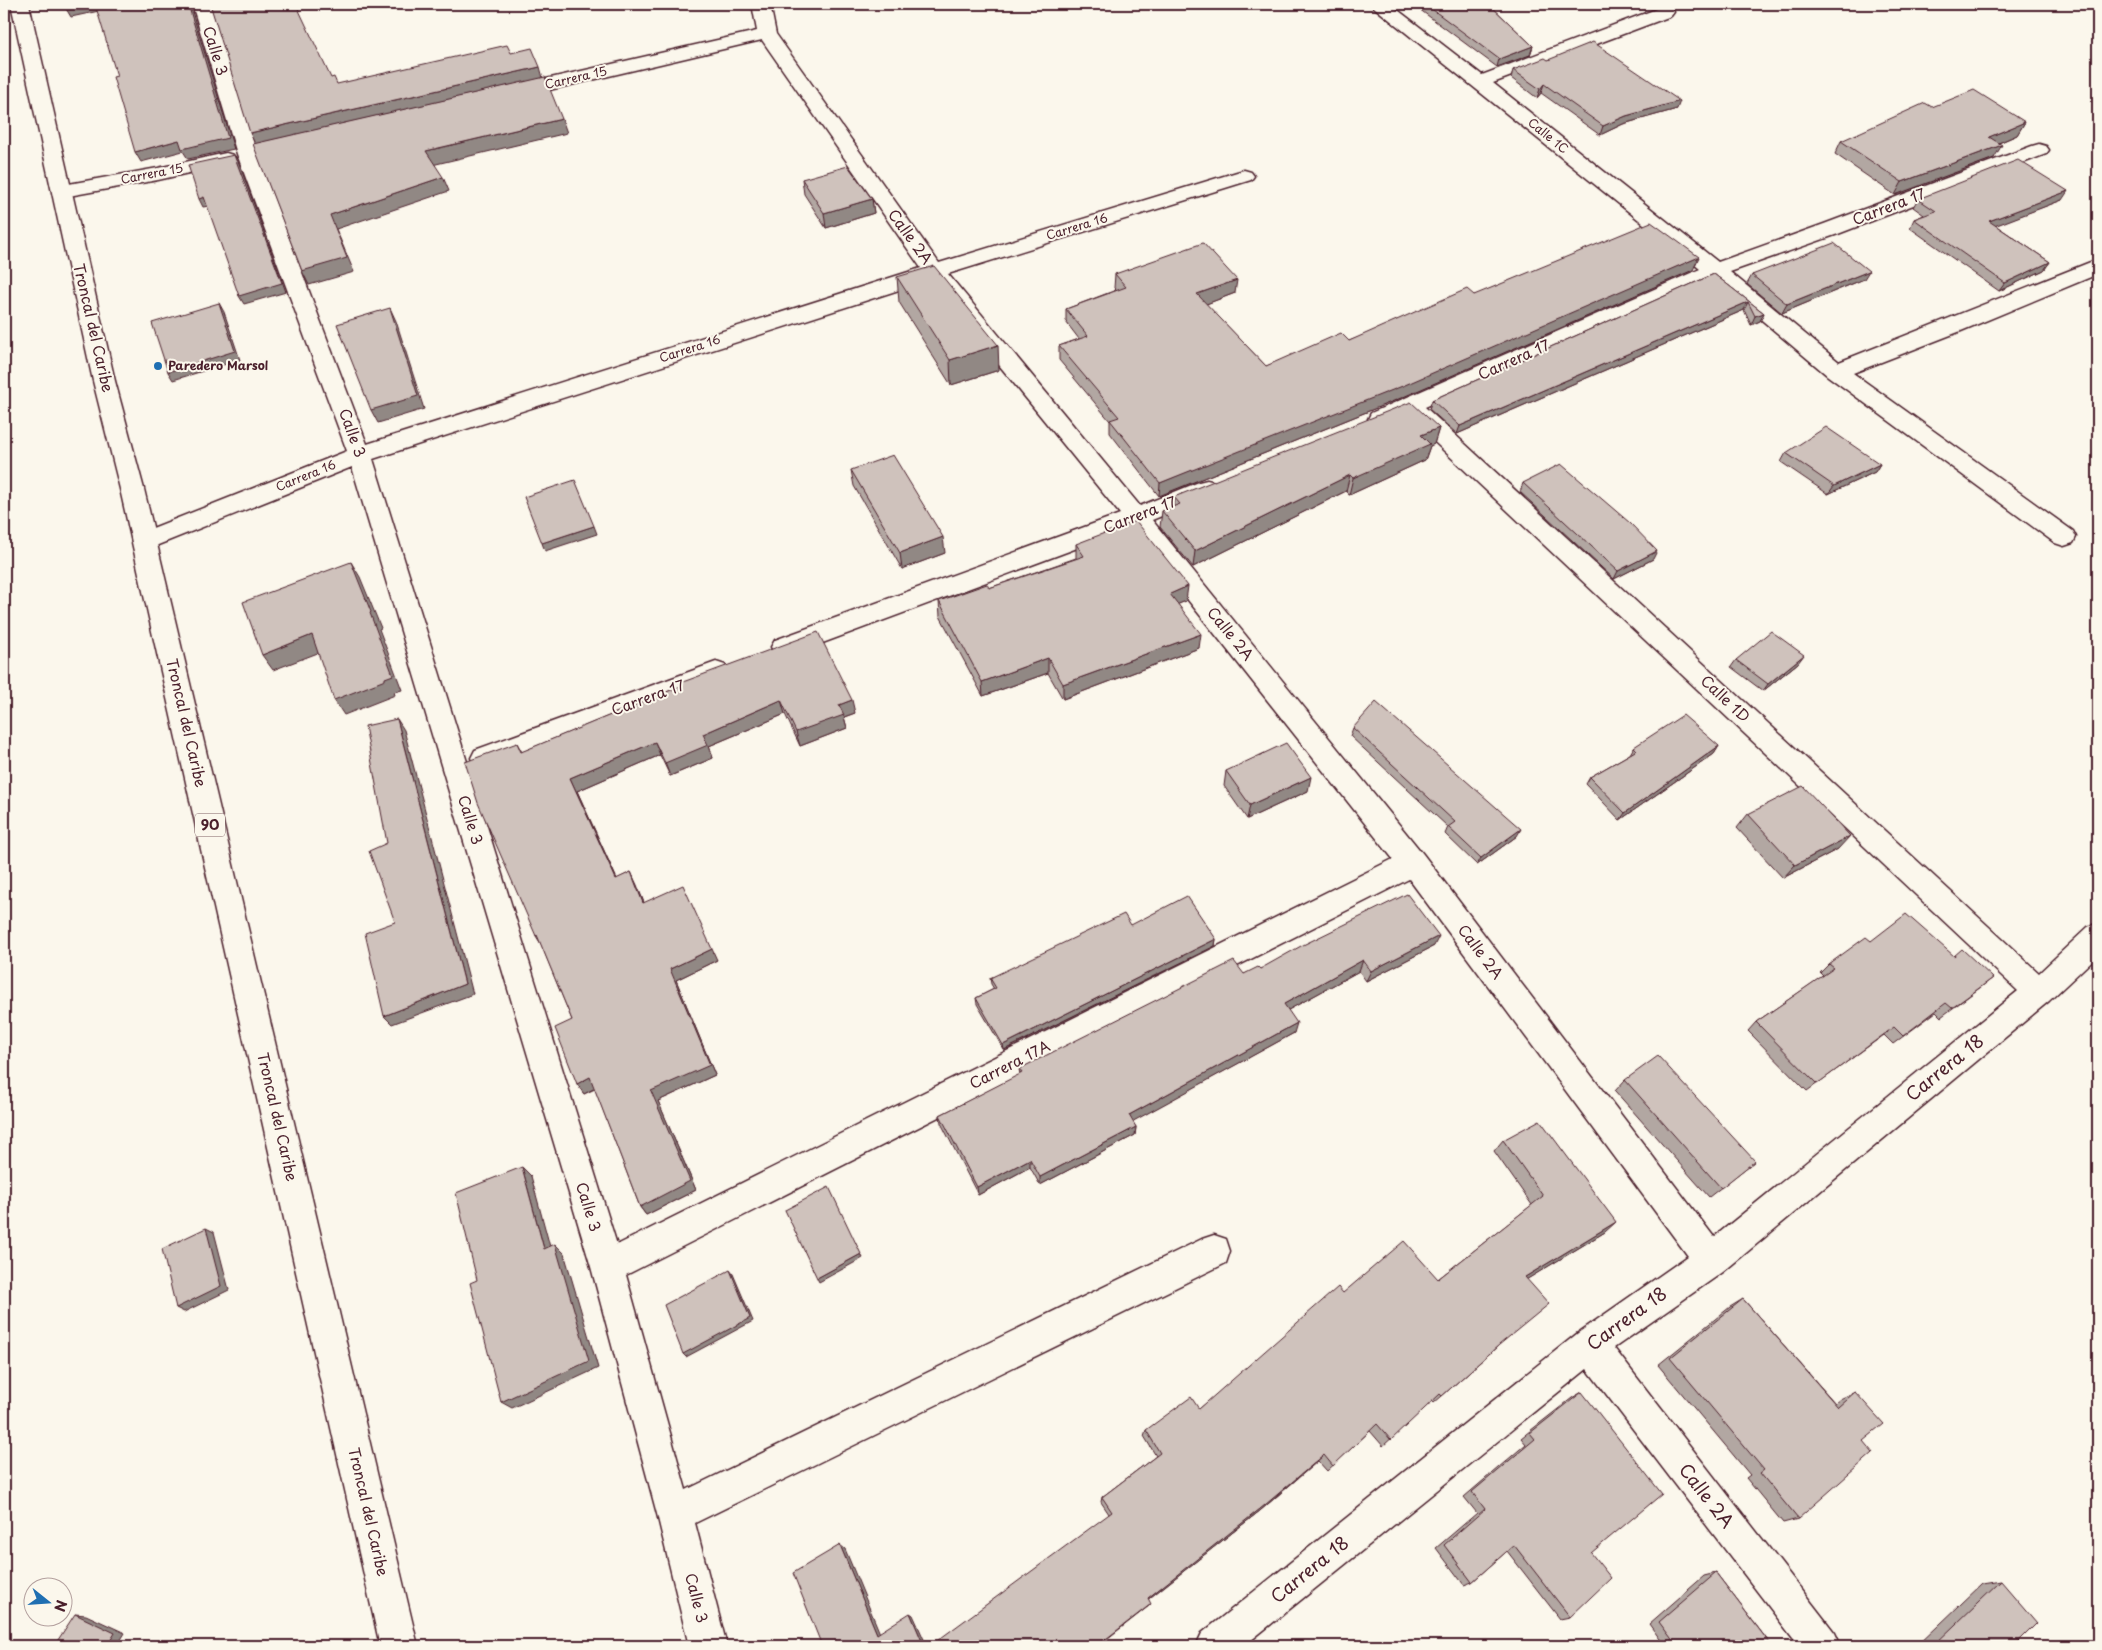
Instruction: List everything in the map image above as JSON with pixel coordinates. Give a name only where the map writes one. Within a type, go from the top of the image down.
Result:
[{"type":"main road","name":"Troncal del Caribe","points":[[20,4],[104,381],[144,541],[399,1646]]},
{"type":"main road","name":"Calle 3","points":[[201,4],[256,152],[360,455],[607,1267],[675,1514],[708,1646]]},
{"type":"main road","name":"Calle 2A","points":[[761,4],[767,34],[934,271],[1136,517],[1413,863],[1711,1260]]},
{"type":"main road","name":"Calle 1C","points":[[1379,4],[1480,82],[1715,270],[1836,371],[2064,536]]},
{"type":"main road","points":[[1480,82],[1665,12]]},
{"type":"main road","name":"Carrera 15","points":[[497,96],[767,34]]},
{"type":"main road","name":"Carrera 17","points":[[1356,428],[1410,406],[1715,270],[1832,229],[2039,150]]},
{"type":"main road","name":"Carrera 15","points":[[63,191],[158,174],[256,152]]},
{"type":"main road","name":"Carrera 16","points":[[144,541],[360,455],[934,271],[1244,176]]},
{"type":"main road","points":[[1836,371],[1953,326],[2098,266]]},
{"type":"main road","name":"Calle 1D","points":[[1410,406],[2040,992]]},
{"type":"main road","name":"Carrera 17","points":[[763,655],[1136,517],[1228,480]]},
{"type":"main road","name":"Carrera 17","points":[[454,769],[735,665]]},
{"type":"main road","name":"Carrera 17A","points":[[607,1267],[1413,863]]},
{"type":"main road","name":"Carrera 18","points":[[1215,1646],[1590,1345],[1711,1260],[2040,992],[2098,936]]},
{"type":"main road","points":[[675,1514],[1214,1251]]},
{"type":"main road","name":"Calle 2A","points":[[1590,1345],[1822,1646]]},
{"type":"building","points":[[65,4],[78,4],[65,7]]},
{"type":"building","points":[[95,4],[188,4],[228,138],[182,149],[179,140],[135,152],[113,77],[117,76]]},
{"type":"building","points":[[210,4],[296,4],[331,78],[334,77],[337,84],[507,45],[511,53],[532,48],[540,67],[250,133]]},
{"type":"building","points":[[1425,4],[1489,4],[1533,46],[1499,59]]},
{"type":"building","points":[[1593,42],[1680,101],[1626,116],[1603,126],[1544,84],[1540,89],[1513,70],[1545,58],[1548,60]]},
{"type":"building","points":[[545,77],[562,119],[426,151],[443,177],[330,215],[347,258],[302,271],[253,144]]},
{"type":"building","points":[[1974,90],[2025,122],[1989,137],[2002,145],[1902,182],[1841,141],[1925,103],[1932,107]]},
{"type":"building","points":[[234,155],[282,283],[239,296],[204,197],[199,199],[188,165]]},
{"type":"building","points":[[2018,160],[2068,191],[1989,221],[2050,262],[2005,283],[1914,219],[1936,211],[1918,199]]},
{"type":"building","points":[[848,166],[872,199],[824,213],[802,179]]},
{"type":"building","points":[[1651,222],[1699,257],[1405,385],[1160,483],[1110,420],[1119,417],[1059,346],[1088,336],[1066,309],[1126,287],[1115,274],[1203,243],[1237,280],[1197,294],[1266,366],[1341,333],[1349,341],[1467,289],[1474,295]]},
{"type":"building","points":[[1834,243],[1869,271],[1787,304],[1752,275]]},
{"type":"building","points":[[934,266],[998,345],[950,360],[897,277]]},
{"type":"building","points":[[1714,274],[1764,313],[1755,316],[1748,302],[1460,426],[1432,400]]},
{"type":"building","points":[[219,303],[235,351],[168,372],[152,323]]},
{"type":"building","points":[[390,308],[418,396],[371,410],[337,324]]},
{"type":"building","points":[[1411,402],[1439,428],[1421,435],[1430,444],[1353,478],[1350,475],[1195,551],[1162,511],[1180,504],[1174,497]]},
{"type":"building","points":[[1826,427],[1880,464],[1834,486],[1786,453]]},
{"type":"building","points":[[893,455],[943,537],[900,553],[851,470]]},
{"type":"building","points":[[1561,464],[1630,523],[1657,551],[1618,571],[1523,483]]},
{"type":"building","points":[[575,480],[594,526],[542,543],[524,497]]},
{"type":"building","points":[[1136,521],[1188,586],[1170,594],[1201,634],[1063,684],[1048,658],[982,682],[939,601],[987,584],[989,588],[1084,556],[1076,544]]},
{"type":"building","points":[[351,562],[393,675],[334,700],[312,635],[262,655],[243,602]]},
{"type":"building","points":[[1771,631],[1804,655],[1768,684],[1736,660]]},
{"type":"building","points":[[818,632],[852,700],[839,705],[844,715],[796,732],[781,700],[703,734],[708,745],[665,763],[655,742],[570,778],[616,879],[631,872],[643,903],[683,885],[712,949],[670,969],[710,1065],[651,1091],[690,1181],[640,1207],[590,1077],[577,1084],[555,1028],[572,1020],[537,935],[478,803],[465,762],[517,743],[521,752],[681,686],[680,683]]},
{"type":"building","points":[[1376,702],[1521,829],[1481,858],[1448,827],[1455,822],[1353,728]]},
{"type":"building","points":[[1683,715],[1719,746],[1625,813],[1590,777],[1637,750],[1634,747]]},
{"type":"building","points":[[397,719],[465,984],[384,1016],[365,933],[395,922],[369,851],[387,843],[365,726]]},
{"type":"building","points":[[1286,743],[1311,777],[1250,805],[1226,771]]},
{"type":"building","points":[[1803,786],[1850,836],[1795,865],[1748,814]]},
{"type":"building","points":[[1407,894],[1439,936],[1371,971],[1363,960],[1284,1004],[1297,1023],[1129,1115],[1136,1127],[1040,1177],[1030,1159],[977,1187],[940,1115],[1022,1073],[1019,1069],[1234,961],[1244,974],[1258,967],[1260,969],[1301,946]]},
{"type":"building","points":[[1187,896],[1216,939],[1003,1045],[976,998],[996,988],[990,978],[1124,914],[1131,925]]},
{"type":"building","points":[[1906,914],[1954,956],[1962,949],[1993,978],[1952,1008],[1946,1003],[1903,1036],[1894,1027],[1817,1084],[1756,1022],[1834,968],[1829,964],[1866,937],[1871,941]]},
{"type":"building","points":[[1658,1056],[1755,1161],[1721,1188],[1625,1080]]},
{"type":"building","points":[[1540,1120],[1616,1222],[1525,1277],[1549,1304],[1499,1345],[1442,1396],[1440,1394],[1391,1440],[1377,1424],[1333,1466],[1324,1455],[1265,1505],[1148,1598],[1151,1604],[1097,1646],[930,1646],[1112,1512],[1102,1497],[1160,1453],[1146,1430],[1191,1397],[1199,1409],[1338,1287],[1343,1293],[1404,1241],[1438,1279],[1543,1196],[1503,1140]]},
{"type":"building","points":[[522,1167],[544,1249],[555,1244],[589,1361],[501,1402],[470,1283],[477,1280],[456,1193]]},
{"type":"building","points":[[829,1187],[861,1254],[817,1278],[785,1210]]},
{"type":"building","points":[[206,1228],[221,1286],[176,1308],[162,1249]]},
{"type":"building","points":[[730,1270],[750,1318],[683,1354],[664,1305]]},
{"type":"building","points":[[1743,1299],[1838,1407],[1855,1392],[1884,1424],[1863,1441],[1873,1453],[1798,1519],[1760,1473],[1764,1470],[1670,1358]]},
{"type":"building","points":[[1582,1392],[1662,1494],[1591,1553],[1611,1578],[1570,1617],[1514,1545],[1472,1582],[1444,1545],[1485,1509],[1472,1492],[1535,1439],[1530,1433]]},
{"type":"building","points":[[840,1545],[877,1634],[910,1613],[924,1646],[822,1646],[793,1573]]},
{"type":"building","points":[[1716,1573],[1772,1646],[1677,1646],[1659,1622]]},
{"type":"building","points":[[2001,1581],[2037,1623],[2014,1646],[1933,1646]]},
{"type":"building","points":[[75,1614],[115,1633],[107,1646],[54,1646],[66,1628],[72,1628],[72,1619]]},
{"type":"place","name":"Paredero Marsol","points":[[158,366]]}]
